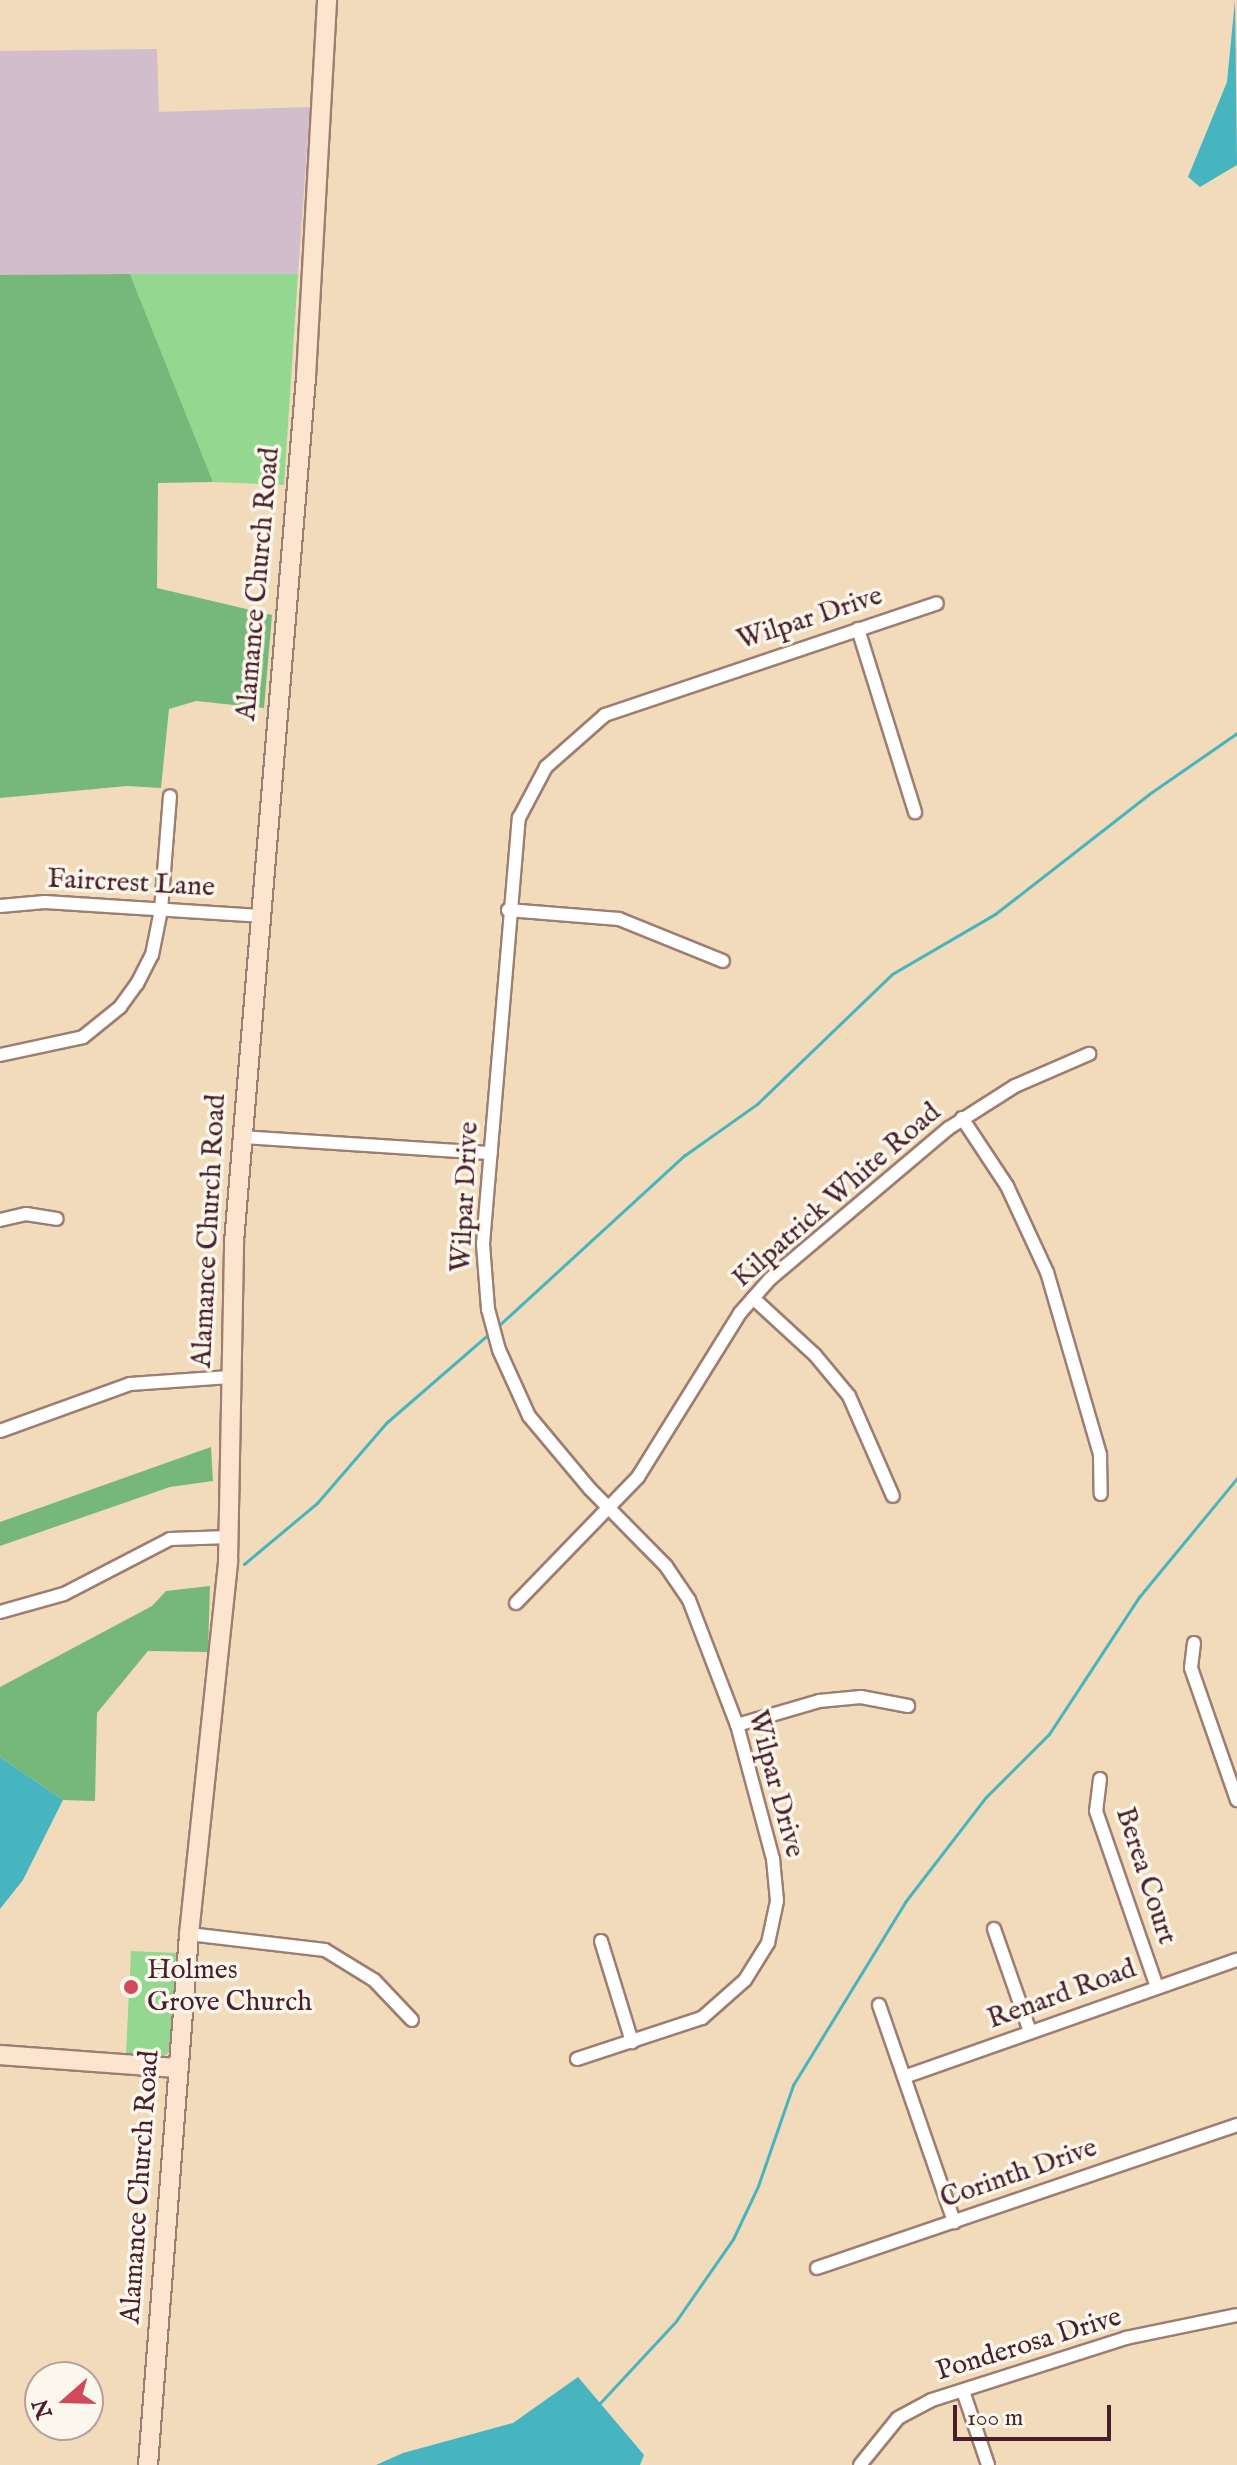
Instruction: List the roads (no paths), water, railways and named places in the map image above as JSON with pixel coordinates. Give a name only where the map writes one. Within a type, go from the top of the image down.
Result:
[{"type":"main road","name":"Alamance Church Road","points":[[148,2465],[189,1934],[229,1537],[230,1377],[242,1137],[306,377],[327,0]]},
{"type":"main road","points":[[0,2055],[178,2068]]},
{"type":"street","name":"Wilpar Drive","points":[[577,2059],[702,2018],[745,1980],[768,1943],[777,1901],[773,1859],[737,1725],[689,1600],[666,1566],[538,1428],[499,1350],[483,1265],[514,839],[524,804],[546,767],[581,731],[638,700],[937,603]]},
{"type":"street","points":[[858,629],[915,812]]},
{"type":"street","points":[[0,1055],[66,1045],[120,1007],[152,955],[161,910],[170,796]]},
{"type":"street","name":"Faircrest Lane","points":[[0,906],[45,902],[260,916]]},
{"type":"street","points":[[508,910],[619,919],[723,961]]},
{"type":"street","name":"Kilpatrick White Road","points":[[516,1603],[610,1506],[660,1448],[753,1298],[962,1118],[1015,1086],[1089,1054]]},
{"type":"street","points":[[962,1118],[1007,1186],[1047,1272],[1100,1455],[1101,1494]]},
{"type":"street","points":[[242,1137],[490,1153]]},
{"type":"street","points":[[0,1220],[26,1214],[57,1219]]},
{"type":"street","points":[[753,1298],[815,1355],[849,1396],[893,1496]]},
{"type":"street","points":[[0,1431],[130,1384],[230,1377]]},
{"type":"street","points":[[0,1612],[64,1594],[170,1539],[229,1537]]},
{"type":"street","points":[[1194,1643],[1191,1668],[1237,1800]]},
{"type":"street","points":[[737,1725],[819,1701],[861,1697],[908,1706]]},
{"type":"street","name":"Berea Court","points":[[1100,1779],[1096,1811],[1157,1987]]},
{"type":"street","points":[[994,1929],[1030,2032]]},
{"type":"street","points":[[189,1934],[325,1950],[374,1980],[412,2020]]},
{"type":"street","points":[[601,1941],[632,2042]]},
{"type":"street","name":"Renard Road","points":[[904,2077],[1237,1960]]},
{"type":"street","points":[[879,2005],[954,2222]]},
{"type":"street","name":"Corinth Drive","points":[[817,2268],[1237,2125]]},
{"type":"street","name":"Ponderosa Drive","points":[[860,2465],[898,2418],[963,2391],[1126,2338],[1237,2315]]},
{"type":"street","points":[[963,2391],[988,2465]]},
{"type":"water","points":[[1235,0],[1237,165],[1200,187],[1188,177],[1227,82]]},
{"type":"water","points":[[0,1757],[63,1800],[23,1880],[0,1909]]},
{"type":"water","points":[[578,2377],[644,2455],[640,2465],[376,2465],[403,2453],[513,2423]]},
{"type":"waterway","points":[[497,1327],[685,1155],[757,1104],[892,974],[995,914],[1149,794],[1237,733]]},
{"type":"waterway","points":[[244,1564],[317,1503],[386,1423],[491,1332]]},
{"type":"waterway","points":[[599,2404],[676,2321],[733,2239],[758,2186],[793,2085],[905,1902],[986,1797],[1049,1734],[1139,1597],[1237,1478]]},
{"type":"place","name":"Holmes Grove Church","points":[[131,1987]]}]
